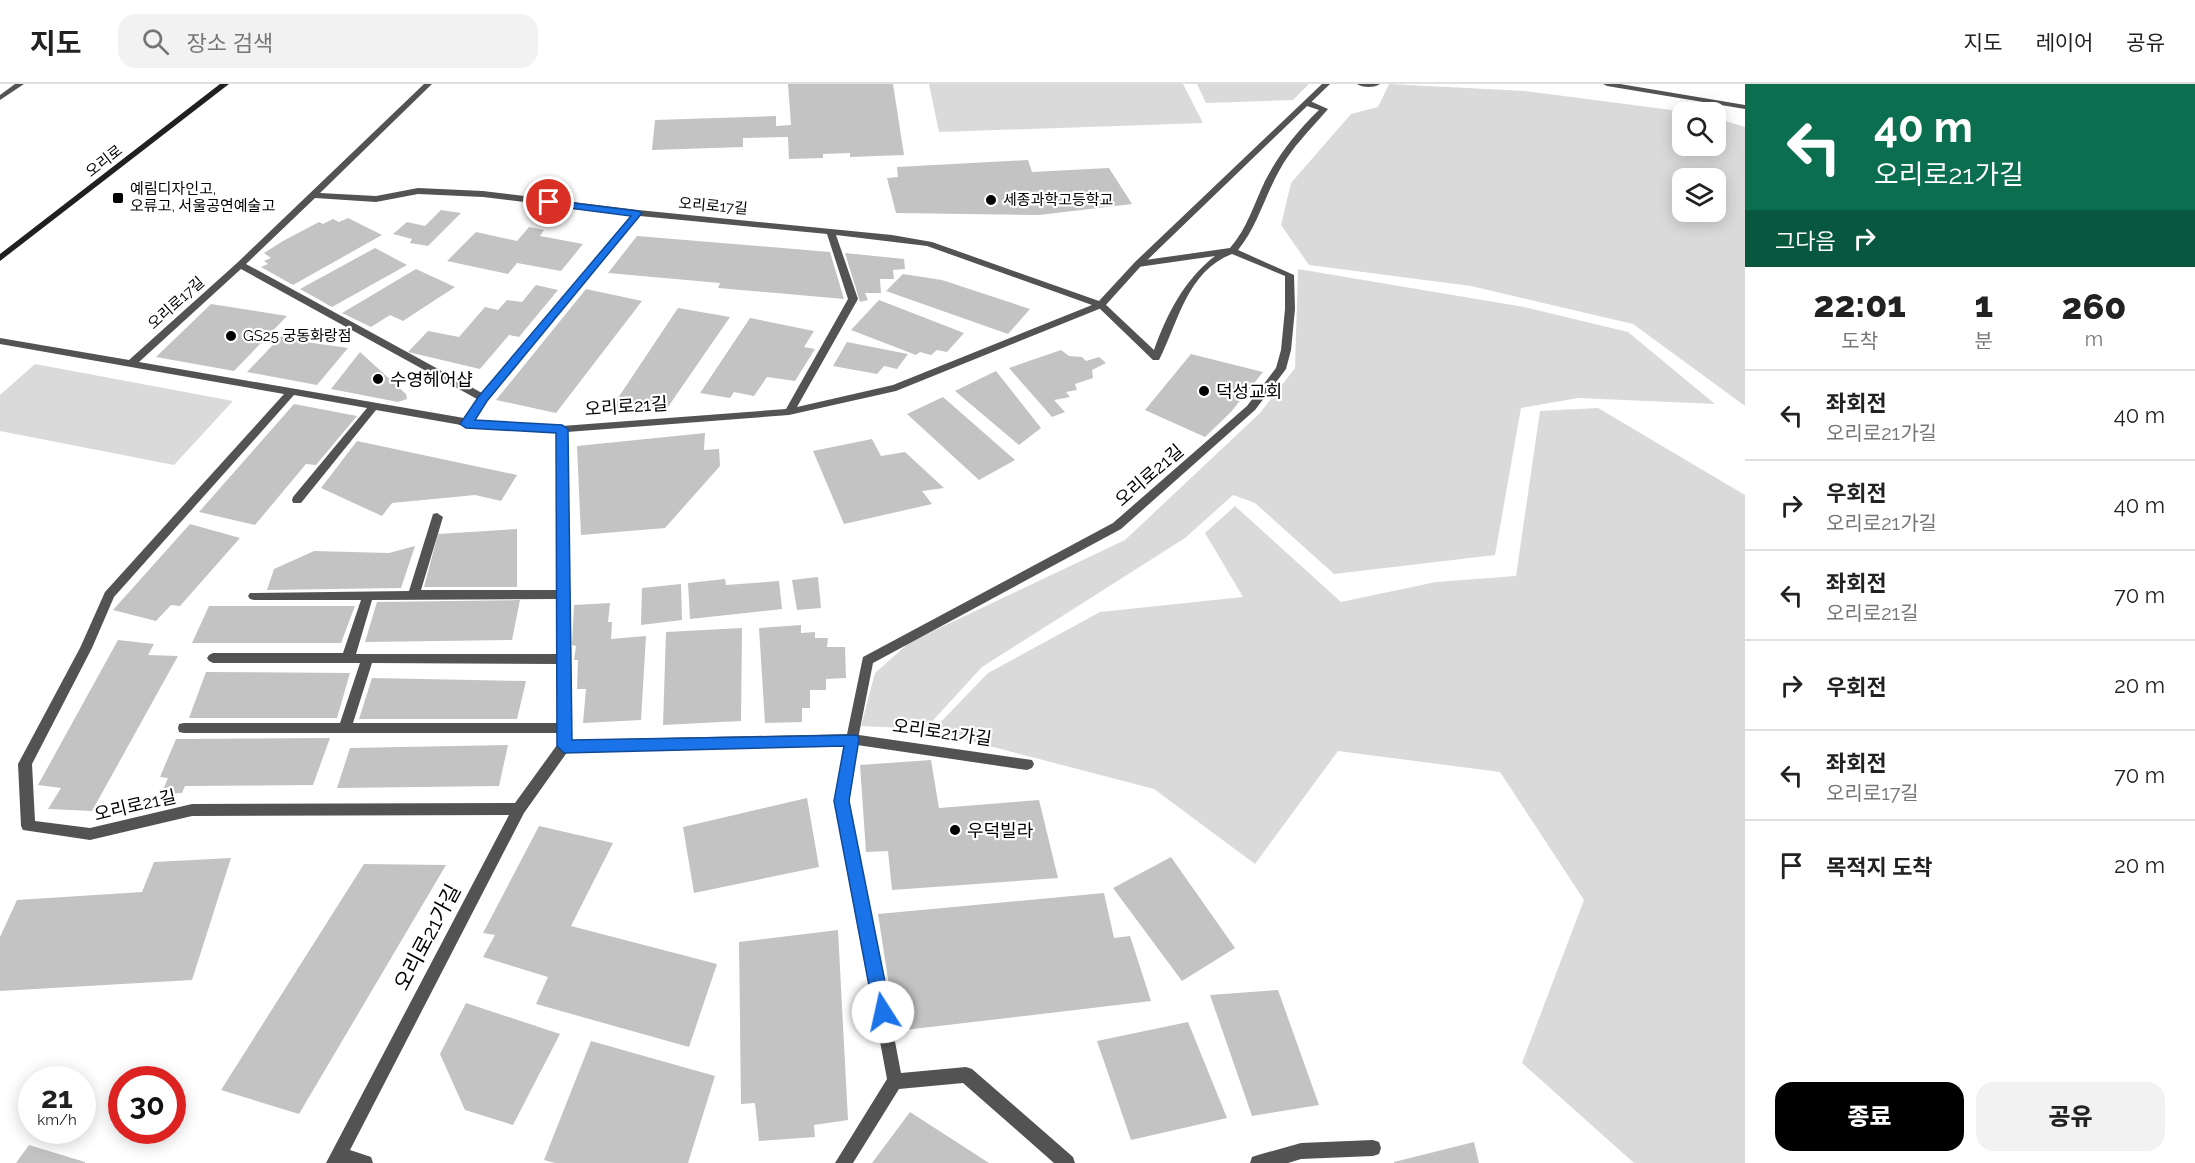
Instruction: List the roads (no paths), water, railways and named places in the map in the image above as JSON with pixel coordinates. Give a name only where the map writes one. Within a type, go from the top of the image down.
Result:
[{"type":"main road","name":"오리로","points":[[0,258],[225,84]]},
{"type":"street","points":[[0,98],[20,84]]},
{"type":"street","name":"오리로17길","points":[[132,363],[240,265],[428,84]]},
{"type":"street","name":"오리로21길","points":[[0,341],[466,424],[562,429],[789,412],[896,388],[1101,305],[1138,264],[1326,84]]},
{"type":"street","points":[[1361,84],[1376,84]]},
{"type":"street","points":[[1607,84],[1745,107]]},
{"type":"street","points":[[1101,305],[1156,358],[1169,321],[1187,289],[1221,255],[1232,251],[1253,220],[1269,183],[1292,140],[1324,109],[1307,103]]},
{"type":"street","name":"오리로17길","points":[[312,195],[376,199],[418,191],[483,194],[929,244],[1101,305]]},
{"type":"street","points":[[466,424],[483,398],[638,213]]},
{"type":"street","points":[[789,412],[853,298],[831,232]]},
{"type":"street","points":[[1138,264],[1232,251]]},
{"type":"street","name":"오리로21길","points":[[852,739],[867,660],[1117,526],[1251,408],[1281,369],[1286,350],[1290,309],[1289,275],[1232,251]]},
{"type":"street","points":[[240,265],[483,398]]},
{"type":"street","name":"오리로21길","points":[[290,393],[110,595],[86,648],[25,764],[28,826],[90,834],[192,810],[519,809]]},
{"type":"street","points":[[297,500],[374,407]]},
{"type":"street","points":[[562,429],[564,746]]},
{"type":"street","points":[[414,595],[436,517]]},
{"type":"street","points":[[254,596],[562,594]]},
{"type":"street","points":[[348,658],[368,595]]},
{"type":"street","points":[[213,658],[565,659]]},
{"type":"street","points":[[345,728],[368,658]]},
{"type":"street","points":[[184,728],[564,728]]},
{"type":"street","points":[[843,1163],[895,1080],[842,801],[852,739]]},
{"type":"street","name":"오리로21가길","points":[[365,1163],[336,1159],[519,809],[564,746],[852,739],[1027,764]]},
{"type":"street","points":[[895,1080],[966,1075],[1067,1163]]},
{"type":"street","points":[[1258,1163],[1301,1151],[1373,1148]]},
{"type":"place","name":"예림디자인고, 오류고, 서울공연예술고","points":[[118,198]]},
{"type":"place","name":"세종과학고등학교","points":[[991,200]]},
{"type":"place","name":"GS25 궁동화랑점","points":[[231,336]]},
{"type":"place","name":"수영헤어샵","points":[[378,379]]},
{"type":"place","name":"덕성교회","points":[[1204,391]]},
{"type":"place","name":"우덕빌라","points":[[955,830]]}]
